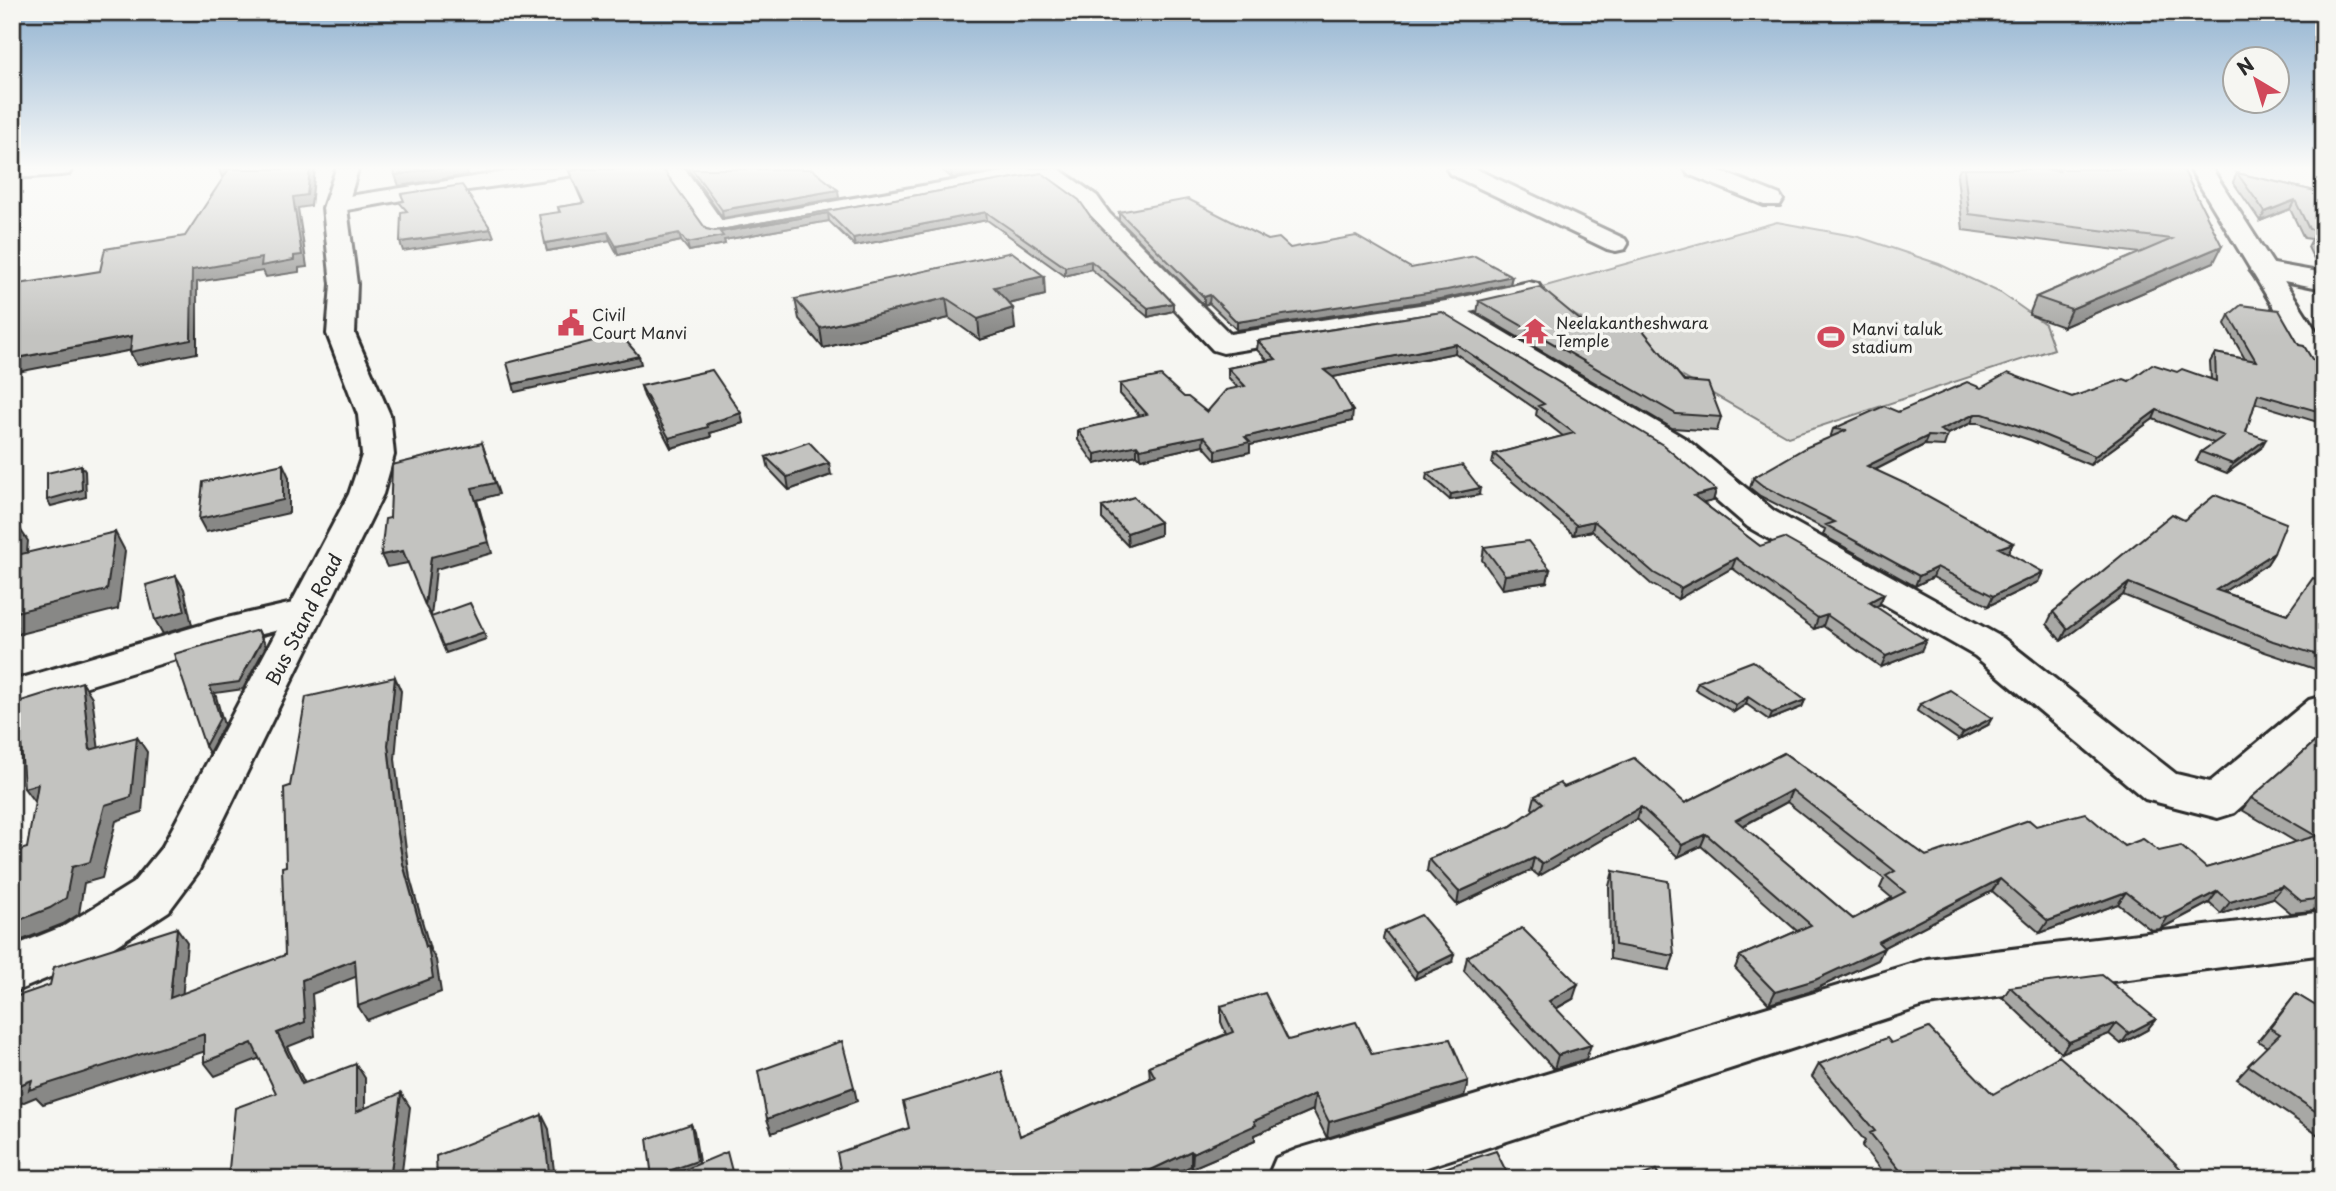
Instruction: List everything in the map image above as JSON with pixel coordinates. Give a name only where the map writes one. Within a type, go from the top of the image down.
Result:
[{"type":"street","name":"Bus Stand Road","points":[[12,971],[82,941],[151,897],[181,859],[366,494],[378,455],[374,415],[341,334],[344,284],[343,225]]},
{"type":"street","points":[[713,225],[716,229],[741,225]]},
{"type":"street","points":[[1107,225],[1223,344],[1446,309],[1531,290]]},
{"type":"street","points":[[1575,225],[1616,244]]},
{"type":"street","points":[[2235,225],[2324,366]]},
{"type":"street","points":[[2263,270],[2324,281]]},
{"type":"street","points":[[1446,309],[1674,446],[1760,519],[1989,647],[2161,787],[2218,801],[2324,710]]},
{"type":"street","points":[[12,695],[232,629],[306,612]]},
{"type":"street","points":[[1298,1179],[1927,982],[2324,933]]},
{"type":"shaded area","name":"Manvi taluk stadium","points":[[1768,225],[1791,225],[1859,237],[1939,264],[2001,293],[2045,324],[2054,349],[1788,437],[1531,290]]},
{"type":"building","points":[[192,225],[297,225],[302,255],[294,256],[294,260],[261,266],[262,258],[192,270],[191,340],[130,352],[132,336],[12,359],[12,285],[100,271],[105,249],[185,236]]},
{"type":"building","points":[[401,225],[488,225],[491,229],[400,242]]},
{"type":"building","points":[[541,225],[703,225],[706,229],[715,231],[762,225],[720,232],[723,236],[687,243],[679,233],[616,246],[608,232],[545,243]]},
{"type":"building","points":[[840,225],[922,225],[853,238]]},
{"type":"building","points":[[1004,225],[1098,225],[1173,303],[1148,308],[1091,261],[1065,267]]},
{"type":"building","points":[[1132,225],[1238,225],[1268,240],[1279,238],[1290,248],[1356,236],[1411,268],[1475,256],[1512,276],[1447,290],[1237,322],[1210,295],[1204,297]]},
{"type":"building","points":[[2055,225],[2211,225],[2222,246],[2071,309],[2036,297],[2172,239]]},
{"type":"building","points":[[2307,225],[2324,225],[2324,258],[2313,237],[2321,230],[2309,229]]},
{"type":"building","points":[[1012,252],[1044,276],[994,287],[1013,308],[978,319],[946,298],[820,328],[795,299]]},
{"type":"building","points":[[1540,287],[1592,330],[1642,329],[1684,381],[1708,383],[1721,417],[1676,414],[1479,301]]},
{"type":"building","points":[[2241,305],[2279,310],[2299,345],[2304,346],[2321,367],[2324,413],[2258,394],[2246,432],[2266,439],[2233,464],[2201,452],[2224,436],[2157,410],[2095,456],[2034,431],[1983,414],[1975,414],[1940,430],[1948,434],[1947,437],[1928,436],[1867,466],[1908,485],[2013,543],[1999,548],[2043,572],[1993,596],[1937,567],[1919,576],[1826,525],[1835,522],[1763,486],[1753,478],[1805,448],[1847,430],[1833,429],[1884,406],[1898,412],[1967,382],[1981,388],[2008,373],[2072,397],[2124,379],[2129,381],[2152,364],[2177,372],[2182,369],[2216,381],[2215,353],[2256,361],[2229,315]]},
{"type":"building","points":[[1442,312],[1663,445],[1716,490],[1694,496],[1760,546],[1784,538],[1884,594],[1869,602],[1926,640],[1886,656],[1827,615],[1818,618],[1736,558],[1681,588],[1654,573],[1594,521],[1576,525],[1494,454],[1574,433],[1538,406],[1544,404],[1456,344],[1324,370],[1334,378],[1353,411],[1245,437],[1250,442],[1216,450],[1204,436],[1140,449],[1137,445],[1095,454],[1078,430],[1147,414],[1120,384],[1161,376],[1184,397],[1188,397],[1207,412],[1226,390],[1245,386],[1228,368],[1276,359],[1258,341]]},
{"type":"building","points":[[620,334],[639,356],[513,384],[507,363]]},
{"type":"building","points":[[712,370],[741,413],[707,424],[708,427],[669,438],[641,386]]},
{"type":"building","points":[[809,442],[829,463],[787,477],[766,457]]},
{"type":"building","points":[[482,443],[495,483],[472,488],[488,542],[431,557],[425,605],[403,551],[381,555],[385,519],[390,518],[392,465]]},
{"type":"building","points":[[283,464],[283,500],[199,519],[203,482]]},
{"type":"building","points":[[81,465],[82,490],[47,500],[47,473]]},
{"type":"building","points":[[1462,465],[1480,488],[1451,494],[1427,473]]},
{"type":"building","points":[[2215,495],[2286,523],[2274,553],[2216,590],[2287,614],[2313,578],[2324,582],[2324,657],[2273,641],[2129,583],[2067,629],[2053,612],[2172,514],[2184,520]]},
{"type":"building","points":[[1134,497],[1160,522],[1127,533],[1102,507]]},
{"type":"building","points":[[16,523],[13,556],[115,532],[107,590],[12,613],[12,524]]},
{"type":"building","points":[[1528,541],[1550,569],[1505,575],[1484,547]]},
{"type":"building","points":[[176,576],[185,611],[155,620],[146,585]]},
{"type":"building","points":[[470,603],[484,632],[443,646],[431,617]]},
{"type":"building","points":[[258,630],[262,640],[239,682],[210,686],[220,718],[205,746],[174,654]]},
{"type":"building","points":[[1753,661],[1805,700],[1772,713],[1748,697],[1736,705],[1698,682]]},
{"type":"building","points":[[395,677],[388,745],[397,828],[403,864],[426,947],[428,946],[433,978],[358,1006],[355,960],[302,980],[305,1022],[277,1033],[302,1084],[356,1064],[356,1112],[401,1093],[390,1179],[228,1179],[235,1108],[276,1093],[252,1043],[204,1062],[204,1034],[29,1090],[32,1080],[12,1088],[12,998],[50,985],[54,967],[177,928],[170,998],[285,955],[282,867],[286,866],[284,788],[290,786],[306,697]]},
{"type":"building","points":[[82,682],[90,750],[137,737],[131,797],[105,805],[90,862],[72,867],[66,898],[50,908],[12,923],[12,873],[20,850],[27,848],[38,784],[24,788],[18,702]]},
{"type":"building","points":[[1950,690],[1992,718],[1963,733],[1920,704]]},
{"type":"building","points":[[2324,734],[2324,898],[2301,901],[2283,886],[2230,902],[2218,891],[2168,917],[2160,918],[2126,892],[2048,921],[2000,879],[1878,942],[1884,948],[1815,980],[1775,992],[1740,956],[1811,925],[1706,834],[1682,845],[1641,807],[1542,864],[1534,858],[1459,892],[1429,859],[1511,826],[1543,803],[1535,796],[1560,783],[1564,787],[1634,758],[1685,803],[1784,753],[1926,856],[2029,820],[2036,826],[2085,813],[2124,846],[2143,839],[2159,851],[2181,846],[2206,868],[2316,836],[2251,798]],"holes":[[[1792,790],[1895,871],[1886,876],[1905,892],[1853,919],[1736,820]]]},
{"type":"building","points":[[1613,871],[1668,881],[1674,956],[1615,945]]},
{"type":"building","points":[[1421,915],[1454,954],[1417,972],[1385,931]]},
{"type":"building","points":[[1522,928],[1578,984],[1549,1001],[1591,1045],[1558,1055],[1467,957]]},
{"type":"building","points":[[2102,975],[2156,1019],[2129,1033],[2117,1023],[2069,1042],[2010,987]]},
{"type":"building","points":[[1265,993],[1288,1040],[1356,1022],[1372,1054],[1450,1039],[1468,1081],[1329,1122],[1315,1094],[1254,1121],[1256,1125],[1193,1153],[1191,1151],[1132,1179],[842,1179],[837,1153],[909,1128],[903,1102],[1002,1072],[1020,1136],[1155,1077],[1149,1066],[1233,1032],[1221,1006]]},
{"type":"building","points":[[2296,994],[2324,1011],[2324,1117],[2248,1065],[2280,1034],[2270,1028]]},
{"type":"building","points":[[1929,1028],[1993,1094],[2059,1056],[2136,1124],[2191,1179],[1907,1179],[1870,1133],[1875,1131],[1819,1064],[1887,1038],[1891,1043]]},
{"type":"building","points":[[842,1041],[854,1087],[767,1119],[758,1071]]},
{"type":"building","points":[[542,1115],[549,1172],[532,1179],[437,1179],[436,1156]]},
{"type":"building","points":[[691,1124],[697,1161],[652,1177],[647,1139]]},
{"type":"building","points":[[1496,1151],[1510,1179],[1440,1179],[1435,1171]]},
{"type":"building","points":[[727,1152],[734,1179],[681,1179],[679,1172]]},
{"type":"building","points":[[1656,1170],[1661,1179],[1633,1179]]},
{"type":"place","name":"Civil Court Manvi","points":[[571,323]]},
{"type":"place","name":"Neelakantheshwara Temple","points":[[1535,331]]},
{"type":"place","name":"Manvi taluk stadium","points":[[1831,337]]}]
